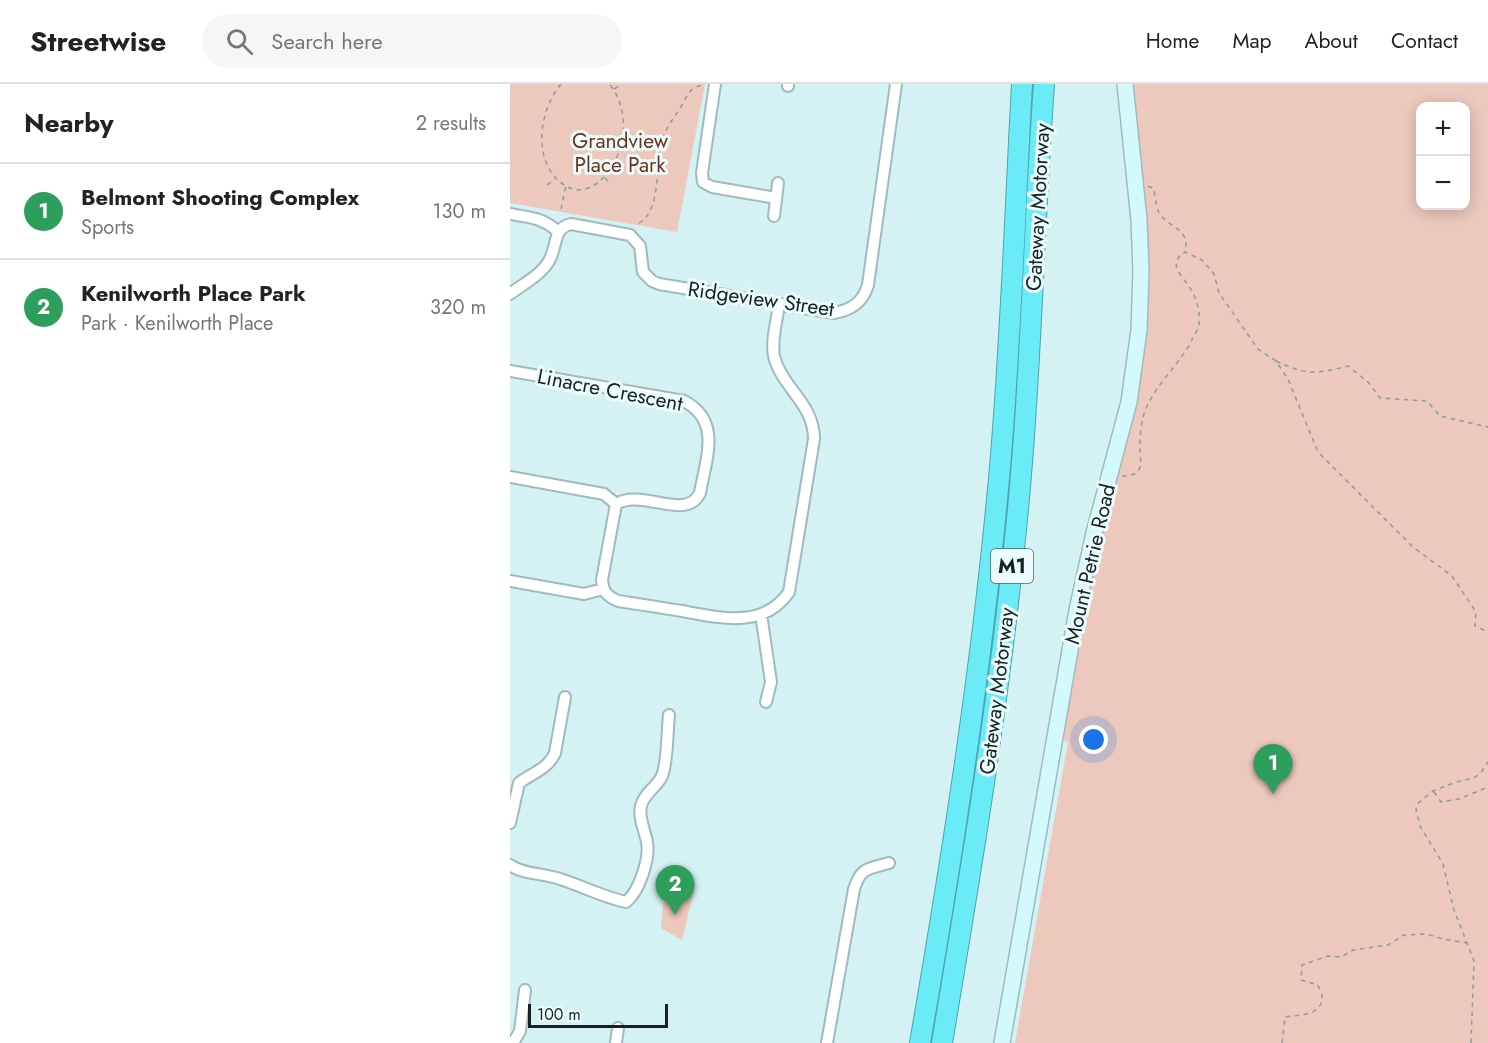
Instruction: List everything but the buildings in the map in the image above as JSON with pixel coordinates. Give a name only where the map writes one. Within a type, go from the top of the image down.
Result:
[{"type":"highway","name":"Gateway Motorway","points":[[920,1043],[954,841],[984,631],[1000,465],[1022,84]]},
{"type":"highway","name":"Gateway Motorway","points":[[942,1043],[985,785],[1016,537],[1029,374],[1044,84]]},
{"type":"street","points":[[714,84],[702,173],[704,182],[712,187],[776,198]]},
{"type":"street","name":"Ridgeview Street","points":[[558,232],[564,225],[571,224],[630,235],[640,246],[643,272],[652,281],[834,313],[846,311],[865,296],[868,285],[896,84]]},
{"type":"street","name":"Mount Petrie Road","points":[[1002,1043],[1077,610],[1094,534],[1129,402],[1139,330],[1141,271],[1125,84]]},
{"type":"street","points":[[774,216],[778,183]]},
{"type":"street","points":[[510,214],[541,219],[558,232],[552,257],[546,267],[510,294]]},
{"type":"street","points":[[510,477],[604,494],[616,504],[602,580],[603,589],[609,597],[618,601],[725,618],[761,615],[781,603],[789,592],[814,439],[812,421],[808,411],[777,364],[774,354],[779,304]]},
{"type":"street","name":"Linacre Crescent","points":[[510,371],[684,401],[700,412],[709,436],[700,493],[696,501],[679,506],[632,498],[616,504]]},
{"type":"street","points":[[510,581],[584,594],[603,589]]},
{"type":"street","points":[[761,615],[771,682],[766,702]]},
{"type":"street","points":[[510,822],[519,783],[544,768],[551,762],[555,753],[565,697]]},
{"type":"street","points":[[510,865],[557,878],[613,899],[626,902],[633,896],[648,853],[640,813],[641,806],[644,798],[663,774],[669,715]]},
{"type":"street","points":[[827,1043],[858,875],[867,869],[889,863]]},
{"type":"street","points":[[513,1043],[520,1031],[525,990]]},
{"type":"street","points":[[616,1043],[618,1028]]},
{"type":"path","points":[[561,84],[546,108],[542,132],[546,159],[556,178],[566,185],[579,189],[588,188],[604,177],[615,163],[619,152],[624,130],[621,105],[614,89],[609,84]]},
{"type":"path","points":[[639,223],[648,217],[651,211],[659,150],[671,118],[681,107],[687,93],[700,86],[714,84]]},
{"type":"path","points":[[614,89],[621,85]]},
{"type":"path","points":[[658,166],[664,172]]},
{"type":"path","points":[[604,177],[611,184]]},
{"type":"path","points":[[547,185],[556,178]]},
{"type":"path","points":[[561,208],[566,185]]},
{"type":"path","points":[[1111,474],[1128,476],[1136,473],[1140,467],[1140,435],[1144,414],[1158,388],[1185,353],[1198,327],[1199,311],[1193,293],[1177,269],[1176,263],[1178,256],[1185,252],[1187,244],[1182,233],[1159,214],[1154,189],[1151,186],[1135,187]]},
{"type":"path","points":[[1185,252],[1202,260],[1214,274],[1218,293],[1258,349],[1276,361],[1302,372],[1317,373],[1348,366],[1369,383],[1380,398],[1427,401],[1440,416],[1488,427]]},
{"type":"path","points":[[1276,361],[1288,379],[1317,452],[1413,547],[1452,576],[1476,612],[1475,626],[1488,632]]},
{"type":"path","points":[[1471,1043],[1474,961],[1454,910],[1443,864],[1420,826],[1416,804],[1433,791],[1474,778],[1488,762]]},
{"type":"path","points":[[1433,791],[1441,802],[1459,799],[1488,787]]},
{"type":"path","points":[[1282,1043],[1285,1017],[1310,1013],[1319,1007],[1323,999],[1318,985],[1301,980],[1302,965],[1328,956],[1341,957],[1353,950],[1388,945],[1404,935],[1426,934],[1468,943]]},
{"type":"green space","name":"Grandview Place Park","points":[[510,84],[705,84],[677,232],[510,203]]},
{"type":"green space","points":[[1134,84],[1488,84],[1488,1043],[1015,1043],[1068,742],[1061,739],[1082,615],[1111,492],[1127,442],[1143,362],[1148,236]]},
{"type":"green space","points":[[694,891],[682,940],[661,928],[663,903],[686,897]]},
{"type":"place","name":"Belmont Shooting Complex","points":[[1273,794]]},
{"type":"place","name":"Kenilworth Place Park","points":[[675,915]]}]
